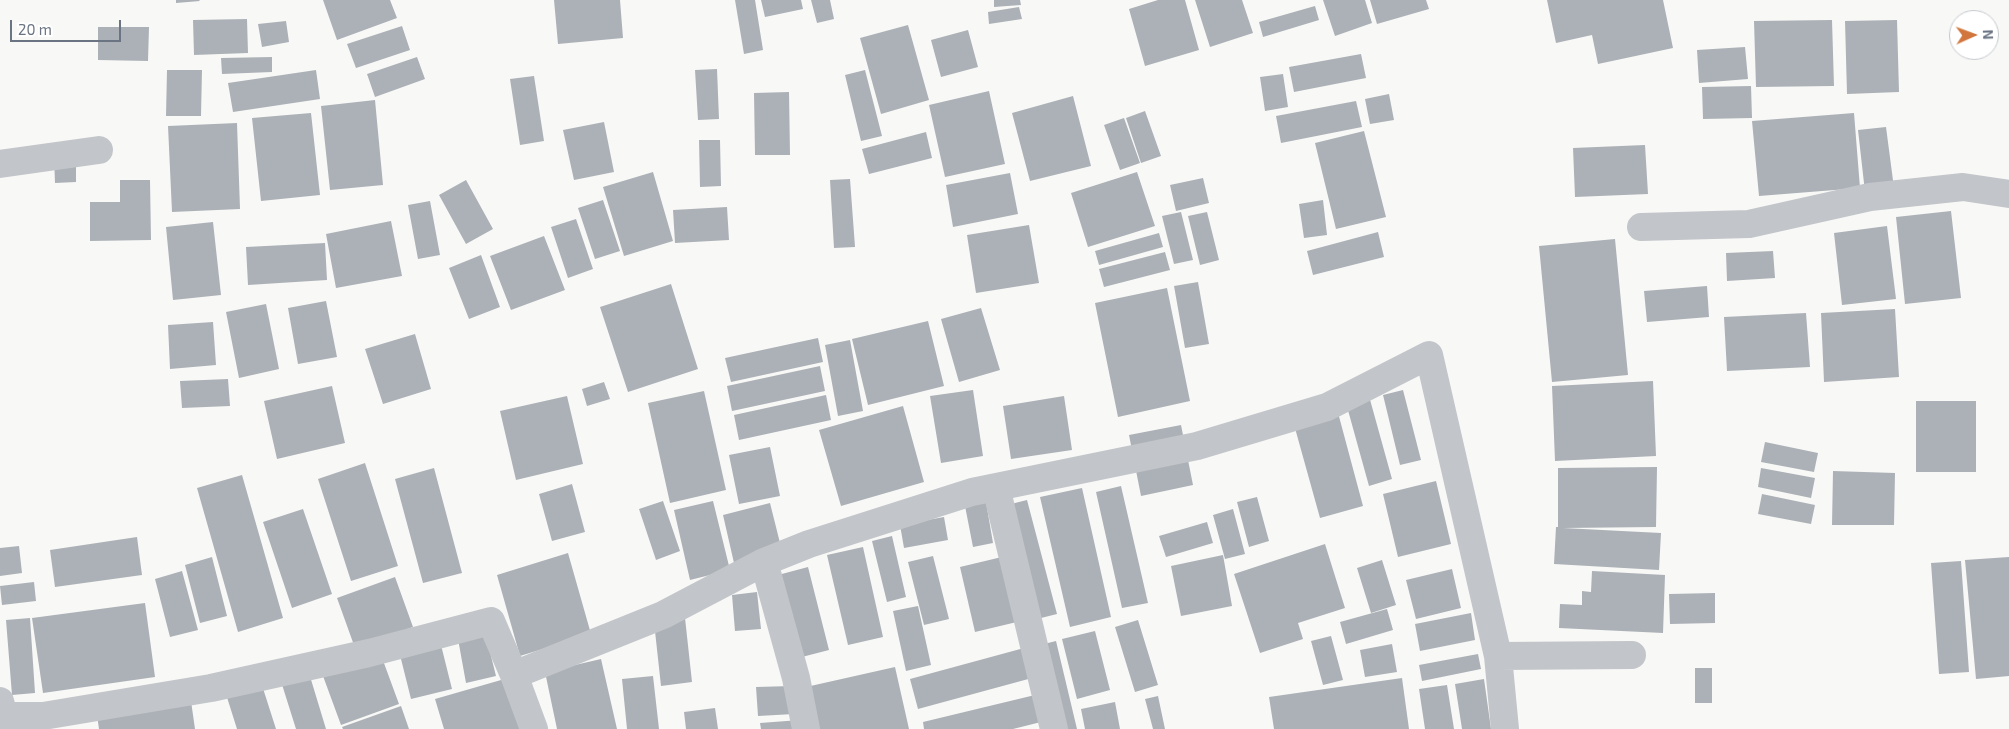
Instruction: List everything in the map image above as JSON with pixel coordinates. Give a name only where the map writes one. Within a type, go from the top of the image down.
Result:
[{"type":"street","points":[[0,164],[100,150]]},
{"type":"street","points":[[1641,226],[1749,224],[1870,196],[1963,187],[2009,194]]},
{"type":"street","points":[[514,676],[663,615],[764,562],[818,542],[972,492],[1197,446],[1327,407],[1429,355],[1498,656],[1505,729]]},
{"type":"street","points":[[996,487],[1054,729]]},
{"type":"street","points":[[764,562],[796,678],[806,729]]},
{"type":"street","points":[[0,701],[4,716],[52,714],[211,688],[369,654],[491,621],[534,729]]},
{"type":"street","points":[[1498,656],[1632,655]]},
{"type":"building","points":[[176,0],[199,0],[200,1],[176,3]]},
{"type":"building","points":[[323,0],[390,0],[397,18],[337,40]]},
{"type":"building","points":[[554,0],[620,0],[623,38],[558,44]]},
{"type":"building","points":[[735,0],[755,0],[763,50],[744,54]]},
{"type":"building","points":[[761,0],[801,0],[803,9],[765,17]]},
{"type":"building","points":[[811,0],[830,0],[834,19],[817,23]]},
{"type":"building","points":[[994,0],[1020,0],[1021,5],[994,7]]},
{"type":"building","points":[[1158,0],[1185,0],[1199,50],[1145,66],[1129,9]]},
{"type":"building","points":[[1195,0],[1242,0],[1253,33],[1210,47]]},
{"type":"building","points":[[1323,0],[1365,0],[1372,23],[1335,36]]},
{"type":"building","points":[[1370,0],[1426,0],[1429,9],[1377,24]]},
{"type":"building","points":[[1547,0],[1663,0],[1673,48],[1598,64],[1592,35],[1556,43]]},
{"type":"building","points":[[1315,6],[1319,20],[1263,37],[1259,22]]},
{"type":"building","points":[[1019,7],[1022,19],[989,24],[988,12]]},
{"type":"building","points":[[247,19],[248,53],[194,55],[193,20]]},
{"type":"building","points":[[1832,20],[1834,86],[1756,87],[1754,21]]},
{"type":"building","points":[[1897,20],[1899,92],[1847,94],[1845,21]]},
{"type":"building","points":[[286,21],[289,42],[262,47],[258,24]]},
{"type":"building","points":[[908,25],[929,100],[881,114],[860,38]]},
{"type":"building","points":[[402,26],[410,50],[356,68],[347,44]]},
{"type":"building","points":[[98,27],[149,27],[148,61],[98,60]]},
{"type":"building","points":[[968,30],[978,67],[941,77],[931,40]]},
{"type":"building","points":[[1745,47],[1748,79],[1699,83],[1697,50]]},
{"type":"building","points":[[1361,54],[1366,78],[1294,92],[1289,67]]},
{"type":"building","points":[[272,57],[272,72],[222,74],[221,58]]},
{"type":"building","points":[[417,57],[425,79],[375,97],[367,74]]},
{"type":"building","points":[[717,69],[719,119],[698,120],[695,70]]},
{"type":"building","points":[[167,70],[202,70],[201,116],[166,116]]},
{"type":"building","points":[[316,70],[320,99],[233,112],[228,83]]},
{"type":"building","points":[[865,70],[882,136],[861,141],[845,75]]},
{"type":"building","points":[[1283,74],[1288,107],[1265,111],[1260,77]]},
{"type":"building","points":[[534,76],[544,141],[520,145],[510,79]]},
{"type":"building","points":[[1751,86],[1752,118],[1703,119],[1702,87]]},
{"type":"building","points":[[989,91],[1005,164],[945,177],[929,105]]},
{"type":"building","points":[[789,92],[790,155],[755,155],[754,93]]},
{"type":"building","points":[[1389,94],[1394,120],[1370,124],[1365,99]]},
{"type":"building","points":[[1073,96],[1091,166],[1030,181],[1012,113]]},
{"type":"building","points":[[375,100],[383,185],[330,190],[321,106]]},
{"type":"building","points":[[1356,101],[1362,127],[1281,143],[1276,116]]},
{"type":"building","points":[[1145,111],[1161,156],[1141,163],[1126,118]]},
{"type":"building","points":[[311,113],[320,195],[261,201],[252,118]]},
{"type":"building","points":[[1854,113],[1860,188],[1759,196],[1752,121]]},
{"type":"building","points":[[1124,118],[1140,163],[1120,170],[1104,125]]},
{"type":"building","points":[[604,122],[614,172],[574,180],[563,130]]},
{"type":"building","points":[[237,123],[240,209],[172,212],[168,126]]},
{"type":"building","points":[[1886,127],[1894,188],[1865,192],[1858,130]]},
{"type":"building","points":[[1364,131],[1386,217],[1336,229],[1315,143]]},
{"type":"building","points":[[926,132],[932,158],[869,174],[862,149]]},
{"type":"building","points":[[699,140],[720,140],[721,186],[700,187]]},
{"type":"building","points":[[1645,145],[1648,194],[1575,197],[1573,148]]},
{"type":"building","points":[[54,157],[76,157],[76,182],[55,183]]},
{"type":"building","points":[[653,172],[673,241],[624,256],[603,187]]},
{"type":"building","points":[[1137,172],[1155,226],[1088,247],[1071,193]]},
{"type":"building","points":[[1010,173],[1018,214],[953,227],[946,185]]},
{"type":"building","points":[[1203,178],[1209,203],[1176,211],[1170,185]]},
{"type":"building","points":[[850,179],[855,247],[834,248],[830,180]]},
{"type":"building","points":[[120,180],[150,180],[151,240],[90,241],[90,202],[120,202]]},
{"type":"building","points":[[466,180],[493,229],[466,244],[439,195]]},
{"type":"building","points":[[603,200],[620,251],[595,259],[578,208]]},
{"type":"building","points":[[1323,200],[1327,235],[1304,238],[1299,204]]},
{"type":"building","points":[[430,201],[440,255],[418,259],[408,205]]},
{"type":"building","points":[[727,207],[729,240],[675,243],[673,210]]},
{"type":"building","points":[[1951,211],[1961,298],[1905,304],[1896,217]]},
{"type":"building","points":[[1181,212],[1193,260],[1174,264],[1162,216]]},
{"type":"building","points":[[1207,212],[1219,260],[1200,265],[1188,216]]},
{"type":"building","points":[[576,219],[593,269],[568,278],[551,227]]},
{"type":"building","points":[[391,221],[402,276],[336,288],[326,234]]},
{"type":"building","points":[[213,222],[221,295],[173,300],[166,227]]},
{"type":"building","points":[[1029,225],[1039,283],[976,293],[967,235]]},
{"type":"building","points":[[1887,226],[1896,299],[1842,305],[1834,233]]},
{"type":"building","points":[[1378,232],[1384,257],[1313,275],[1307,251]]},
{"type":"building","points":[[1159,233],[1163,247],[1099,265],[1095,251]]},
{"type":"building","points":[[544,236],[565,290],[511,310],[490,256]]},
{"type":"building","points":[[1615,239],[1628,375],[1552,382],[1539,246]]},
{"type":"building","points":[[325,243],[327,280],[248,285],[246,247]]},
{"type":"building","points":[[1773,251],[1775,278],[1727,281],[1726,253]]},
{"type":"building","points":[[1165,252],[1170,270],[1104,287],[1099,269]]},
{"type":"building","points":[[481,255],[500,307],[469,319],[449,268]]},
{"type":"building","points":[[1198,282],[1209,344],[1185,348],[1174,286]]},
{"type":"building","points":[[671,284],[698,369],[628,392],[600,307]]},
{"type":"building","points":[[1707,286],[1709,317],[1647,322],[1644,291]]},
{"type":"building","points":[[1167,288],[1190,401],[1118,417],[1095,303]]},
{"type":"building","points":[[326,301],[337,357],[298,364],[288,308]]},
{"type":"building","points":[[266,304],[279,369],[239,378],[226,312]]},
{"type":"building","points":[[981,308],[1000,370],[959,382],[941,319]]},
{"type":"building","points":[[1895,309],[1899,377],[1824,382],[1821,313]]},
{"type":"building","points":[[1806,313],[1810,367],[1727,371],[1724,317]]},
{"type":"building","points":[[928,321],[944,386],[868,405],[852,339]]},
{"type":"building","points":[[213,322],[216,365],[170,369],[168,325]]},
{"type":"building","points":[[415,334],[431,389],[383,404],[365,349]]},
{"type":"building","points":[[818,338],[823,362],[731,382],[725,358]]},
{"type":"building","points":[[850,340],[863,411],[838,416],[825,345]]},
{"type":"building","points":[[820,366],[825,391],[732,411],[727,386]]},
{"type":"building","points":[[228,379],[230,406],[182,408],[180,381]]},
{"type":"building","points":[[1653,381],[1656,456],[1555,461],[1552,386]]},
{"type":"building","points":[[604,382],[610,399],[587,406],[582,389]]},
{"type":"building","points":[[332,386],[345,443],[277,459],[264,401]]},
{"type":"building","points":[[973,390],[983,456],[941,463],[930,396]]},
{"type":"building","points":[[1403,390],[1421,460],[1400,465],[1383,395]]},
{"type":"building","points":[[704,391],[726,490],[670,503],[648,403]]},
{"type":"building","points":[[826,395],[831,420],[739,440],[734,415]]},
{"type":"building","points":[[567,396],[583,464],[516,480],[500,411]]},
{"type":"building","points":[[1064,396],[1072,450],[1011,459],[1003,406]]},
{"type":"building","points":[[1369,396],[1392,479],[1369,486],[1346,403]]},
{"type":"building","points":[[1916,401],[1976,401],[1976,472],[1916,472]]},
{"type":"building","points":[[903,406],[924,482],[841,506],[819,430]]},
{"type":"building","points":[[1337,409],[1363,506],[1320,518],[1293,421]]},
{"type":"building","points":[[1181,425],[1193,485],[1141,496],[1129,435]]},
{"type":"building","points":[[1765,442],[1818,453],[1814,472],[1761,462]]},
{"type":"building","points":[[770,447],[780,496],[739,504],[729,455]]},
{"type":"building","points":[[365,463],[398,566],[351,581],[318,479]]},
{"type":"building","points":[[1657,467],[1656,527],[1563,528],[1661,533],[1659,570],[1554,564],[1556,527],[1558,527],[1558,468]]},
{"type":"building","points":[[434,468],[462,573],[423,583],[395,479]]},
{"type":"building","points":[[1761,468],[1815,478],[1811,498],[1758,487]]},
{"type":"building","points":[[1833,471],[1895,473],[1894,525],[1832,525]]},
{"type":"building","points":[[242,475],[283,618],[238,632],[197,488]]},
{"type":"building","points":[[1436,481],[1451,544],[1398,557],[1383,494]]},
{"type":"building","points":[[572,484],[585,532],[552,541],[539,494]]},
{"type":"building","points":[[1121,486],[1148,603],[1122,608],[1096,492]]},
{"type":"building","points":[[1082,488],[1111,617],[1070,627],[1040,497]]},
{"type":"building","points":[[1762,494],[1815,505],[1811,524],[1758,514]]},
{"type":"building","points":[[1257,497],[1269,541],[1249,547],[1237,502]]},
{"type":"building","points":[[1027,500],[1057,614],[1037,619],[1007,505]]},
{"type":"building","points":[[663,501],[680,551],[656,560],[639,509]]},
{"type":"building","points":[[713,501],[730,570],[690,580],[674,510]]},
{"type":"building","points":[[986,502],[993,543],[973,547],[965,506]]},
{"type":"building","points":[[770,503],[782,551],[734,563],[723,515]]},
{"type":"building","points":[[303,509],[332,594],[292,608],[263,522]]},
{"type":"building","points":[[1233,509],[1245,554],[1225,559],[1213,515]]},
{"type":"building","points":[[944,517],[948,540],[904,548],[900,525]]},
{"type":"building","points":[[1207,522],[1213,543],[1166,557],[1159,536]]},
{"type":"building","points":[[892,536],[906,597],[887,602],[872,541]]},
{"type":"building","points":[[137,537],[142,575],[55,587],[50,550]]},
{"type":"building","points":[[1325,544],[1345,608],[1298,623],[1303,639],[1260,653],[1234,574]]},
{"type":"building","points":[[19,546],[22,573],[0,576],[0,548]]},
{"type":"building","points":[[863,547],[883,637],[848,645],[827,555]]},
{"type":"building","points":[[568,553],[591,634],[520,656],[497,575]]},
{"type":"building","points":[[1223,555],[1232,606],[1181,616],[1171,566]]},
{"type":"building","points":[[933,556],[949,619],[924,625],[908,562]]},
{"type":"building","points":[[1006,556],[1021,621],[975,632],[960,567]]},
{"type":"building","points":[[212,557],[227,616],[200,623],[185,565]]},
{"type":"building","points":[[2009,557],[2009,676],[1976,679],[1965,560]]},
{"type":"building","points":[[1382,560],[1396,605],[1371,613],[1357,568]]},
{"type":"building","points":[[1961,561],[1969,672],[1939,674],[1931,563]]},
{"type":"building","points":[[808,567],[829,650],[798,658],[778,575]]},
{"type":"building","points":[[1452,569],[1461,608],[1416,619],[1406,580]]},
{"type":"building","points":[[182,571],[198,630],[170,637],[155,579]]},
{"type":"building","points":[[1592,571],[1665,575],[1663,633],[1559,628],[1560,604],[1582,605],[1582,591],[1591,592]]},
{"type":"building","points":[[395,577],[413,627],[355,648],[337,598]]},
{"type":"building","points":[[34,582],[36,601],[2,605],[0,586]]},
{"type":"building","points":[[757,592],[761,629],[735,631],[732,595]]},
{"type":"building","points":[[1715,593],[1715,623],[1670,624],[1669,594]]},
{"type":"building","points":[[145,603],[155,677],[43,693],[32,618]]},
{"type":"building","points":[[918,606],[931,665],[906,671],[893,611]]},
{"type":"building","points":[[1387,609],[1393,630],[1346,644],[1340,622]]},
{"type":"building","points":[[1471,613],[1475,640],[1420,651],[1415,624]]},
{"type":"building","points":[[30,618],[35,693],[12,695],[6,620]]},
{"type":"building","points":[[685,618],[692,682],[661,686],[654,622]]},
{"type":"building","points":[[1138,620],[1158,685],[1135,692],[1115,627]]},
{"type":"building","points":[[1095,631],[1110,690],[1077,699],[1062,639]]},
{"type":"building","points":[[485,632],[496,676],[466,683],[458,639]]},
{"type":"building","points":[[1331,636],[1343,680],[1323,685],[1311,641]]},
{"type":"building","points":[[439,637],[452,689],[411,699],[398,647]]},
{"type":"building","points":[[1056,641],[1077,729],[1055,729],[1036,646]]},
{"type":"building","points":[[1392,644],[1397,672],[1365,677],[1360,650]]},
{"type":"building","points":[[1024,648],[1032,678],[918,709],[910,679]]},
{"type":"building","points":[[1478,654],[1481,669],[1422,681],[1419,665]]},
{"type":"building","points":[[381,655],[399,704],[341,725],[323,676]]},
{"type":"building","points":[[601,659],[617,729],[557,729],[545,672]]},
{"type":"building","points":[[895,667],[909,729],[816,729],[806,687]]},
{"type":"building","points":[[1695,668],[1712,668],[1712,703],[1695,703]]},
{"type":"building","points":[[309,673],[326,729],[296,729],[279,675]]},
{"type":"building","points":[[653,676],[659,729],[627,729],[622,679]]},
{"type":"building","points":[[508,678],[522,729],[444,729],[435,699]]},
{"type":"building","points":[[1402,678],[1409,729],[1274,729],[1269,697]]},
{"type":"building","points":[[260,679],[276,729],[237,729],[225,691]]},
{"type":"building","points":[[1484,679],[1491,729],[1462,729],[1455,684]]},
{"type":"building","points":[[1447,685],[1454,729],[1425,729],[1419,689]]},
{"type":"building","points":[[792,686],[794,714],[758,716],[756,687]]},
{"type":"building","points":[[1035,695],[1041,722],[1013,729],[924,729],[923,722]]},
{"type":"building","points":[[1158,696],[1165,729],[1153,729],[1145,699]]},
{"type":"building","points":[[191,701],[195,729],[99,729],[97,715]]},
{"type":"building","points":[[1115,702],[1120,729],[1085,729],[1081,709]]},
{"type":"building","points":[[401,706],[409,729],[343,729],[342,727]]},
{"type":"building","points":[[715,708],[718,729],[686,729],[684,712]]},
{"type":"building","points":[[800,720],[801,729],[761,729],[760,723]]}]
